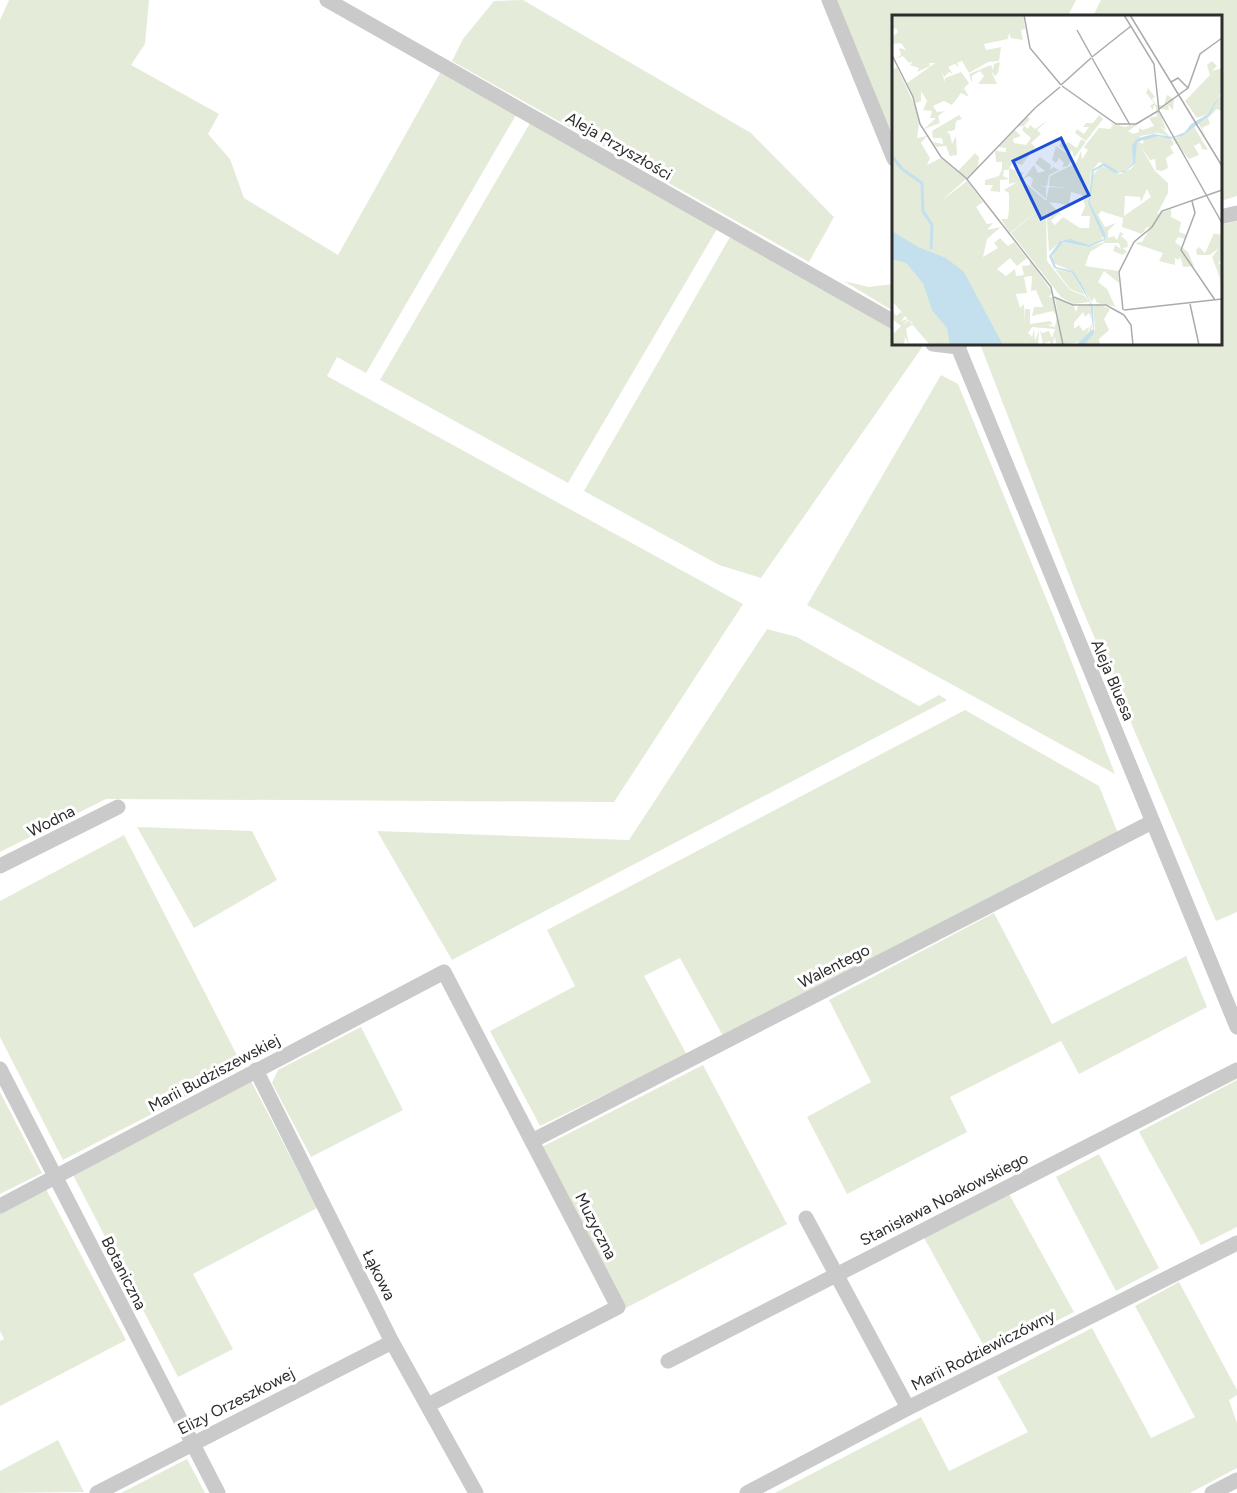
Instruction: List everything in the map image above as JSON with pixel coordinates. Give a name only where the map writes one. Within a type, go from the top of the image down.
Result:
[{"type":"street","name":"Aleja Przyszłości","points":[[327,0],[892,321]]},
{"type":"street","points":[[829,0],[892,154]]},
{"type":"street","points":[[1222,217],[1237,213]]},
{"type":"street","name":"Aleja Bluesa","points":[[959,345],[1237,1026]]},
{"type":"street","name":"Wodna","points":[[0,866],[118,807]]},
{"type":"street","name":"Walentego","points":[[532,1142],[1152,822]]},
{"type":"street","name":"Muzyczna","points":[[428,1405],[618,1307],[444,972]]},
{"type":"street","name":"Marii Budziszewskiej","points":[[0,1206],[444,972]]},
{"type":"street","name":"Botaniczna","points":[[0,1069],[218,1493]]},
{"type":"street","name":"Łąkowa","points":[[256,1070],[392,1342],[476,1493]]},
{"type":"street","name":"Stanisława Noakowskiego","points":[[668,1361],[1237,1070]]},
{"type":"street","points":[[806,1218],[835,1276],[908,1408]]},
{"type":"street","name":"Marii Rodziewiczówny","points":[[747,1493],[908,1408],[1237,1243]]},
{"type":"street","name":"Elizy Orzeszkowej","points":[[97,1493],[392,1342]]},
{"type":"street","points":[[1212,1493],[1237,1480]]},
{"type":"green space","points":[[9,0],[149,0],[145,44],[131,65],[219,114],[208,134],[230,159],[244,198],[338,255],[440,73],[516,115],[366,373],[337,357],[327,376],[743,604],[614,802],[106,799],[0,852],[0,20]]},
{"type":"green space","points":[[523,0],[751,133],[834,217],[809,262],[452,61],[463,39],[494,1]]},
{"type":"green space","points":[[836,0],[1076,0],[1068,15],[892,15],[892,143]]},
{"type":"green space","points":[[1101,0],[1237,0],[1237,196],[1222,201],[1222,15],[1094,15]]},
{"type":"green space","points":[[530,123],[717,229],[568,483],[380,380]]},
{"type":"green space","points":[[1237,221],[1237,912],[1216,921],[1081,606],[980,345],[1222,345],[1222,225]]},
{"type":"green space","points":[[730,237],[892,329],[892,345],[923,346],[761,578],[719,565],[584,491]]},
{"type":"green space","points":[[844,281],[869,287],[892,284],[892,310]]},
{"type":"green space","points":[[941,375],[958,384],[1062,637],[1115,774],[807,605]]},
{"type":"green space","points":[[767,629],[797,637],[919,706],[939,695],[947,700],[452,960],[377,831],[629,840]]},
{"type":"green space","points":[[965,710],[1099,786],[1118,833],[723,1036],[680,958],[644,976],[687,1055],[540,1126],[490,1031],[575,986],[547,930]]},
{"type":"green space","points":[[137,827],[252,831],[277,880],[194,928]]},
{"type":"green space","points":[[124,835],[243,1067],[63,1160],[0,1037],[0,901]]},
{"type":"green space","points":[[994,913],[1052,1024],[1186,956],[1207,1007],[1079,1074],[1061,1041],[950,1097],[967,1132],[847,1194],[807,1117],[871,1082],[829,1000]]},
{"type":"green space","points":[[361,1027],[403,1110],[311,1157],[272,1083],[278,1070]]},
{"type":"green space","points":[[703,1065],[787,1224],[624,1309],[540,1148]]},
{"type":"green space","points":[[1237,1080],[1237,1227],[1201,1245],[1139,1132]]},
{"type":"green space","points":[[251,1081],[317,1208],[193,1274],[233,1349],[178,1377],[73,1175]]},
{"type":"green space","points":[[0,1092],[42,1173],[0,1194]]},
{"type":"green space","points":[[1099,1154],[1159,1268],[1116,1291],[1056,1177]]},
{"type":"green space","points":[[46,1189],[126,1340],[0,1406],[0,1341],[4,1339],[0,1331],[0,1213]]},
{"type":"green space","points":[[1008,1192],[1074,1312],[989,1355],[923,1236]]},
{"type":"green space","points":[[1179,1282],[1237,1390],[1237,1395],[1229,1400],[1237,1423],[1237,1468],[1190,1493],[775,1493],[921,1417],[949,1471],[1028,1432],[997,1377],[1092,1328],[1151,1438],[1195,1417],[1135,1306]]},
{"type":"green space","points":[[58,1440],[84,1492],[0,1493],[0,1471]]},
{"type":"green space","points":[[187,1459],[205,1493],[121,1493]]}]
